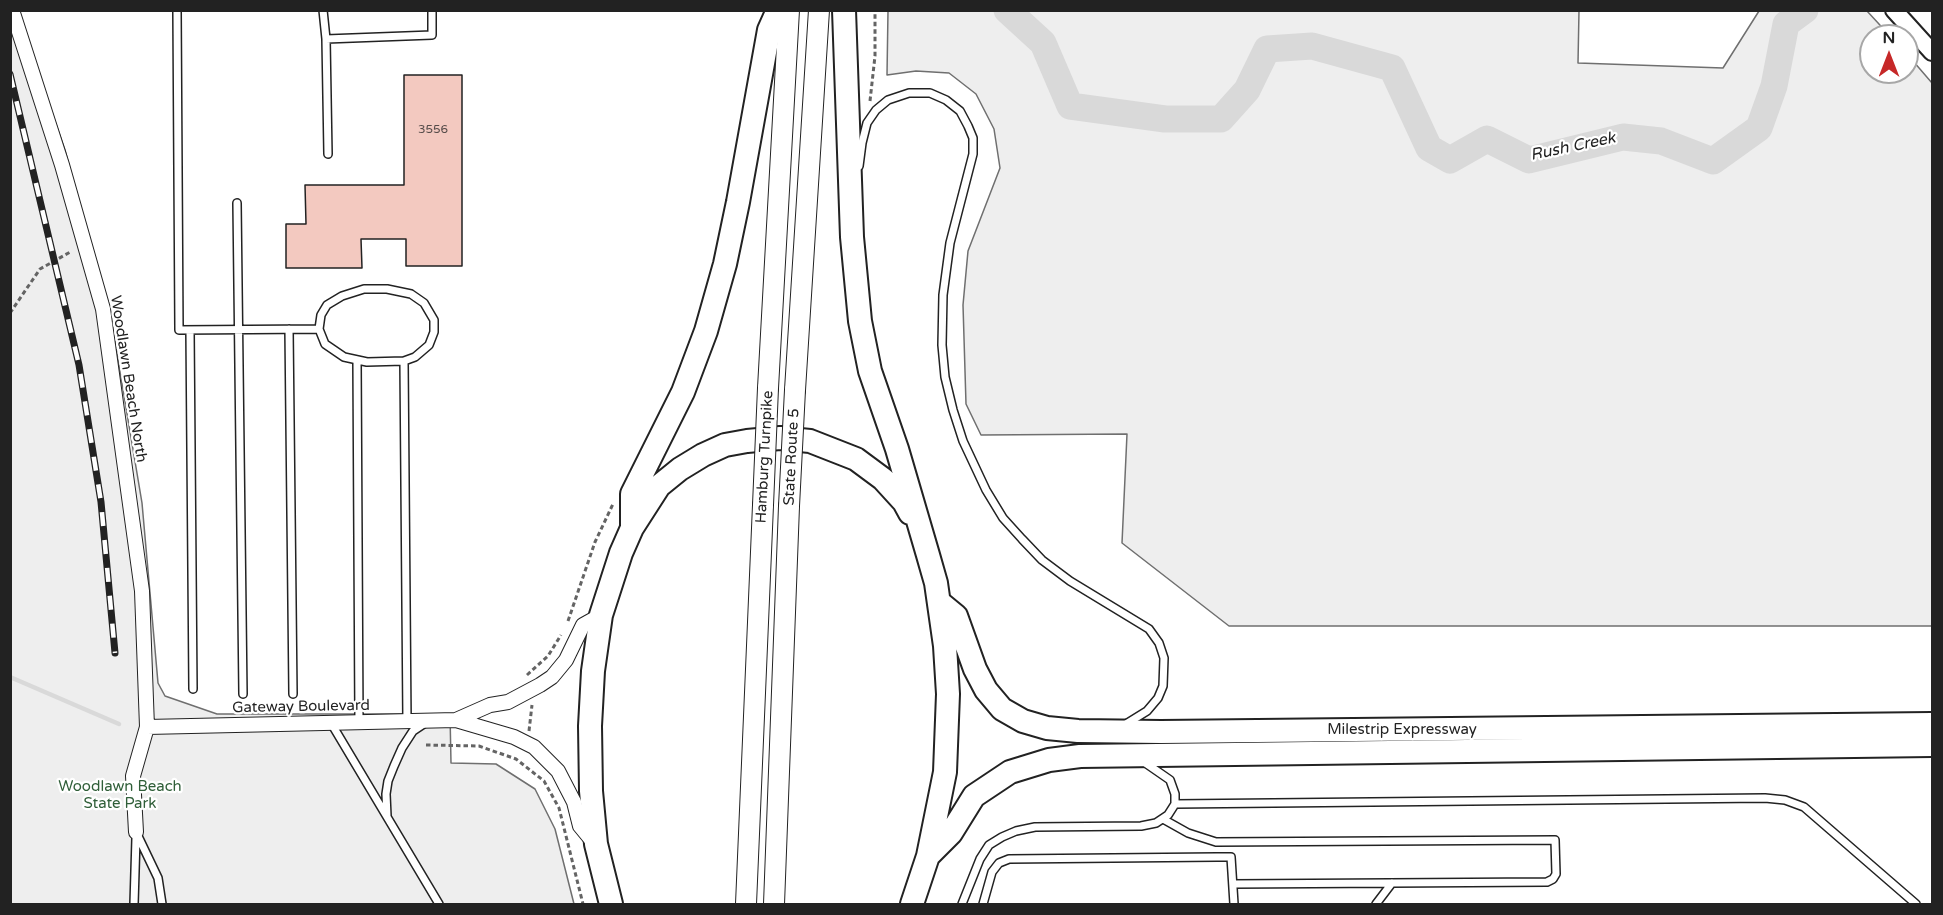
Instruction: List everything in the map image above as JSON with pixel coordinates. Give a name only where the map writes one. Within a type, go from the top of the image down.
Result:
[{"type":"highway","points":[[632,528],[632,494],[683,392],[706,331],[738,202],[770,30],[778,10]]},
{"type":"highway","points":[[844,10],[852,237],[856,295],[863,344],[928,555],[939,602],[945,646],[948,694],[945,772],[928,856],[912,904]]},
{"type":"highway","points":[[611,904],[596,844],[591,791],[590,726],[593,671],[601,615],[621,553],[632,528],[659,486],[680,469],[725,445],[780,438],[810,441],[856,459],[883,479],[904,502],[921,533]]},
{"type":"highway","name":"Milestrip Expressway","points":[[939,602],[956,616],[975,669],[986,690],[1002,709],[1023,721],[1047,728],[1107,732],[1932,724]]},
{"type":"highway","name":"Milestrip Expressway","points":[[928,856],[951,832],[974,796],[1010,772],[1049,760],[1080,756],[1932,745]]},
{"type":"main road","name":"Hamburg Turnpike","points":[[746,904],[768,388],[789,10]]},
{"type":"main road","name":"State Route 5","points":[[774,904],[789,506],[819,10]]},
{"type":"street","name":"Woodlawn Beach North","points":[[12,10],[62,165],[103,309],[142,591],[147,727]]},
{"type":"street","points":[[1894,10],[1932,52]]},
{"type":"street","name":"Gateway Boulevard","points":[[456,720],[490,705],[508,702],[552,677],[566,660],[583,625],[601,615]]},
{"type":"street","name":"Gateway Boulevard","points":[[147,727],[456,720],[514,737],[534,747],[558,771],[574,802],[580,826],[596,844]]},
{"type":"street","points":[[136,832],[133,776],[138,751],[147,727]]},
{"type":"lane","points":[[177,10],[179,330],[319,329]]},
{"type":"lane","points":[[323,10],[326,39],[328,154]]},
{"type":"lane","points":[[326,39],[432,35],[432,10]]},
{"type":"lane","points":[[852,237],[862,142],[867,123],[888,100],[909,93],[930,93],[946,100],[960,111],[973,138],[973,154],[946,264],[943,305],[942,345],[945,377],[963,441],[986,490],[1003,518],[1022,539],[1042,560],[1070,581],[1149,629],[1159,643],[1164,658],[1163,686],[1158,698],[1147,711],[1131,723],[1107,732]]},
{"type":"lane","points":[[237,202],[243,694]]},
{"type":"lane","points":[[364,289],[387,289],[411,294],[424,303],[434,320],[434,332],[429,345],[415,357],[404,361],[367,362],[344,357],[326,344],[319,329],[321,315],[327,305],[342,296],[364,289]]},
{"type":"lane","points":[[289,329],[293,694]]},
{"type":"lane","points":[[190,330],[194,689]]},
{"type":"lane","points":[[357,360],[360,722]]},
{"type":"lane","points":[[404,361],[407,722]]},
{"type":"lane","points":[[388,819],[386,794],[394,766],[413,731],[429,721]]},
{"type":"lane","points":[[331,723],[439,904]]},
{"type":"lane","points":[[962,904],[980,859],[989,844],[1002,837],[1035,827],[1141,826],[1156,823],[1168,815],[1175,804],[1175,794],[1170,780],[1149,764],[1125,754]]},
{"type":"lane","points":[[1175,804],[1741,798],[1785,800],[1803,807],[1916,904]]},
{"type":"lane","points":[[1163,819],[1188,832],[1216,842],[1555,840],[1556,874],[1547,882],[1233,884]]},
{"type":"lane","points":[[134,904],[136,832]]},
{"type":"lane","points":[[136,832],[158,878],[162,904]]},
{"type":"lane","points":[[1216,842],[1217,857]]},
{"type":"lane","points":[[983,904],[992,872],[999,863],[1009,859],[1217,857],[1231,857],[1234,904]]},
{"type":"lane","points":[[1376,904],[1392,883]]},
{"type":"path","points":[[869,105],[875,56],[875,10]]},
{"type":"path","points":[[10,313],[40,269],[84,244]]},
{"type":"path","points":[[522,680],[548,656],[566,628],[595,542],[615,498]]},
{"type":"path","points":[[528,732],[532,705]]},
{"type":"path","points":[[426,745],[479,746],[516,759],[544,781],[559,808],[583,904]]},
{"type":"green space","name":"Woodlawn Beach State Park","points":[[16,10],[65,150],[115,342],[142,503],[158,683],[165,696],[217,714],[450,714],[451,763],[496,764],[535,789],[555,829],[574,904],[11,904],[10,11]]},
{"type":"green space","points":[[888,11],[1579,11],[1578,63],[1723,68],[1759,11],[1867,11],[1879,24],[1859,24],[1859,84],[1919,84],[1919,68],[1932,83],[1932,626],[1229,626],[1122,543],[1127,434],[981,435],[966,404],[963,305],[968,251],[1000,168],[994,129],[976,94],[949,73],[916,71],[887,75]]},
{"type":"building","points":[[404,75],[462,75],[462,266],[406,266],[406,239],[361,239],[362,268],[286,268],[286,224],[306,224],[305,185],[404,185]]},
{"type":"waterway","name":"Rush Creek","points":[[1007,10],[1043,43],[1070,106],[1165,119],[1221,119],[1247,90],[1267,49],[1312,46],[1392,68],[1429,148],[1450,160],[1487,139],[1529,160],[1623,137],[1661,141],[1713,161],[1759,128],[1774,86],[1786,24],[1805,10]]},
{"type":"waterway","points":[[10,677],[119,724]]},
{"type":"railway","points":[[10,74],[79,365],[101,502],[115,653]]}]
